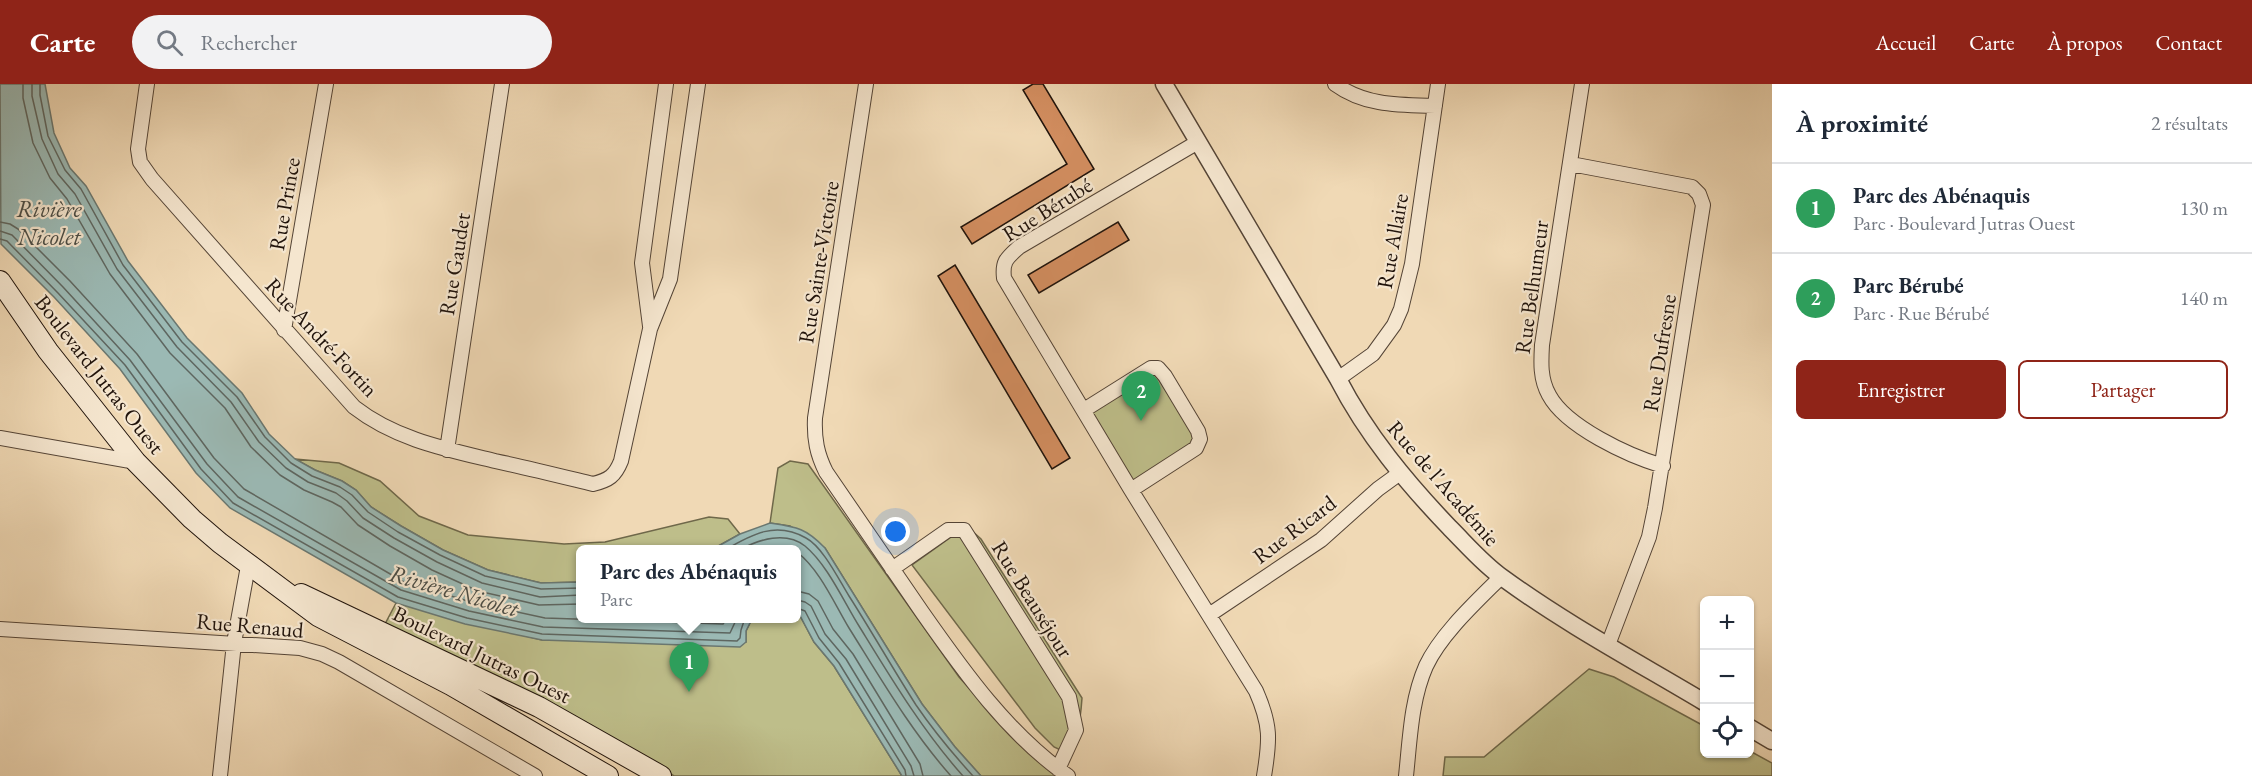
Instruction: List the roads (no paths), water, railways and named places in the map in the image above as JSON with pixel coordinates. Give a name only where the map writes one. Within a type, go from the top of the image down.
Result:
[{"type":"main road","name":"Boulevard Jutras Ouest","points":[[0,281],[48,351],[136,462],[192,519],[248,566],[318,616],[451,685],[608,776]]},
{"type":"main road","name":"Boulevard Jutras Ouest","points":[[276,584],[330,606],[539,707],[661,776]]},
{"type":"street","name":"Rue André-Fortin","points":[[147,84],[138,149],[140,162],[146,171],[354,407],[371,420],[394,432],[447,450],[593,484],[606,481],[615,474],[621,461],[650,328]]},
{"type":"street","name":"Rue Prince","points":[[284,330],[326,84]]},
{"type":"street","name":"Rue Gaudet","points":[[447,450],[502,84]]},
{"type":"street","points":[[650,328],[642,263],[666,84]]},
{"type":"street","points":[[650,328],[670,279],[698,84]]},
{"type":"street","name":"Rue Sainte-Victoire","points":[[816,447],[815,418],[866,84]]},
{"type":"street","name":"Rue de l'Académie","points":[[1164,84],[1338,379],[1354,411],[1400,473],[1484,563],[1502,577],[1608,645],[1700,700]]},
{"type":"street","points":[[1335,84],[1348,93],[1385,104],[1435,106]]},
{"type":"street","name":"Rue Allaire","points":[[1338,379],[1372,354],[1395,325],[1401,309],[1412,264],[1438,84]]},
{"type":"street","name":"Rue Belhumeur","points":[[1582,84],[1540,369],[1548,395],[1557,406],[1587,430],[1626,452],[1663,466]]},
{"type":"street","name":"Rue Bérubé","points":[[1198,142],[1019,247],[1008,257],[1003,267],[1004,278],[1131,490],[1256,691],[1266,713],[1270,736],[1264,776]]},
{"type":"street","name":"Rue Dufresne","points":[[1571,164],[1692,187],[1699,194],[1703,205],[1663,466],[1649,537],[1608,645]]},
{"type":"street","points":[[1084,410],[1151,368],[1158,368],[1165,375],[1198,431],[1200,439],[1196,448],[1131,490]]},
{"type":"street","points":[[0,438],[136,462]]},
{"type":"street","name":"Rue Beauséjour","points":[[816,447],[826,472],[892,569],[963,671],[1018,733],[1063,773],[1076,730],[1069,697],[964,530],[955,528],[948,530],[892,569]]},
{"type":"street","name":"Rue Ricard","points":[[1209,615],[1321,540],[1378,489],[1400,473]]},
{"type":"street","points":[[220,776],[234,643],[248,566]]},
{"type":"street","points":[[1406,776],[1413,715],[1426,667],[1434,651],[1448,634],[1502,577]]},
{"type":"street","name":"Rue Renaud","points":[[0,629],[300,648],[322,654],[535,776]]},
{"type":"street","points":[[1754,731],[1772,741]]},
{"type":"water","name":"Rivière Nicolet","points":[[0,84],[45,84],[54,133],[70,168],[86,186],[128,261],[187,338],[242,393],[269,434],[295,459],[342,481],[356,490],[371,507],[401,526],[443,550],[488,570],[541,583],[576,582],[576,623],[750,623],[746,631],[746,642],[740,647],[542,640],[465,624],[396,603],[230,508],[196,473],[120,369],[54,297],[1,244]]},
{"type":"water","points":[[770,523],[801,530],[825,548],[922,704],[981,776],[902,776],[834,666],[814,642],[801,618],[801,545],[720,545],[740,534]]},
{"type":"place","name":"Parc Bérubé","points":[[1141,421]]},
{"type":"place","name":"Parc des Abénaquis","points":[[689,692]]}]
